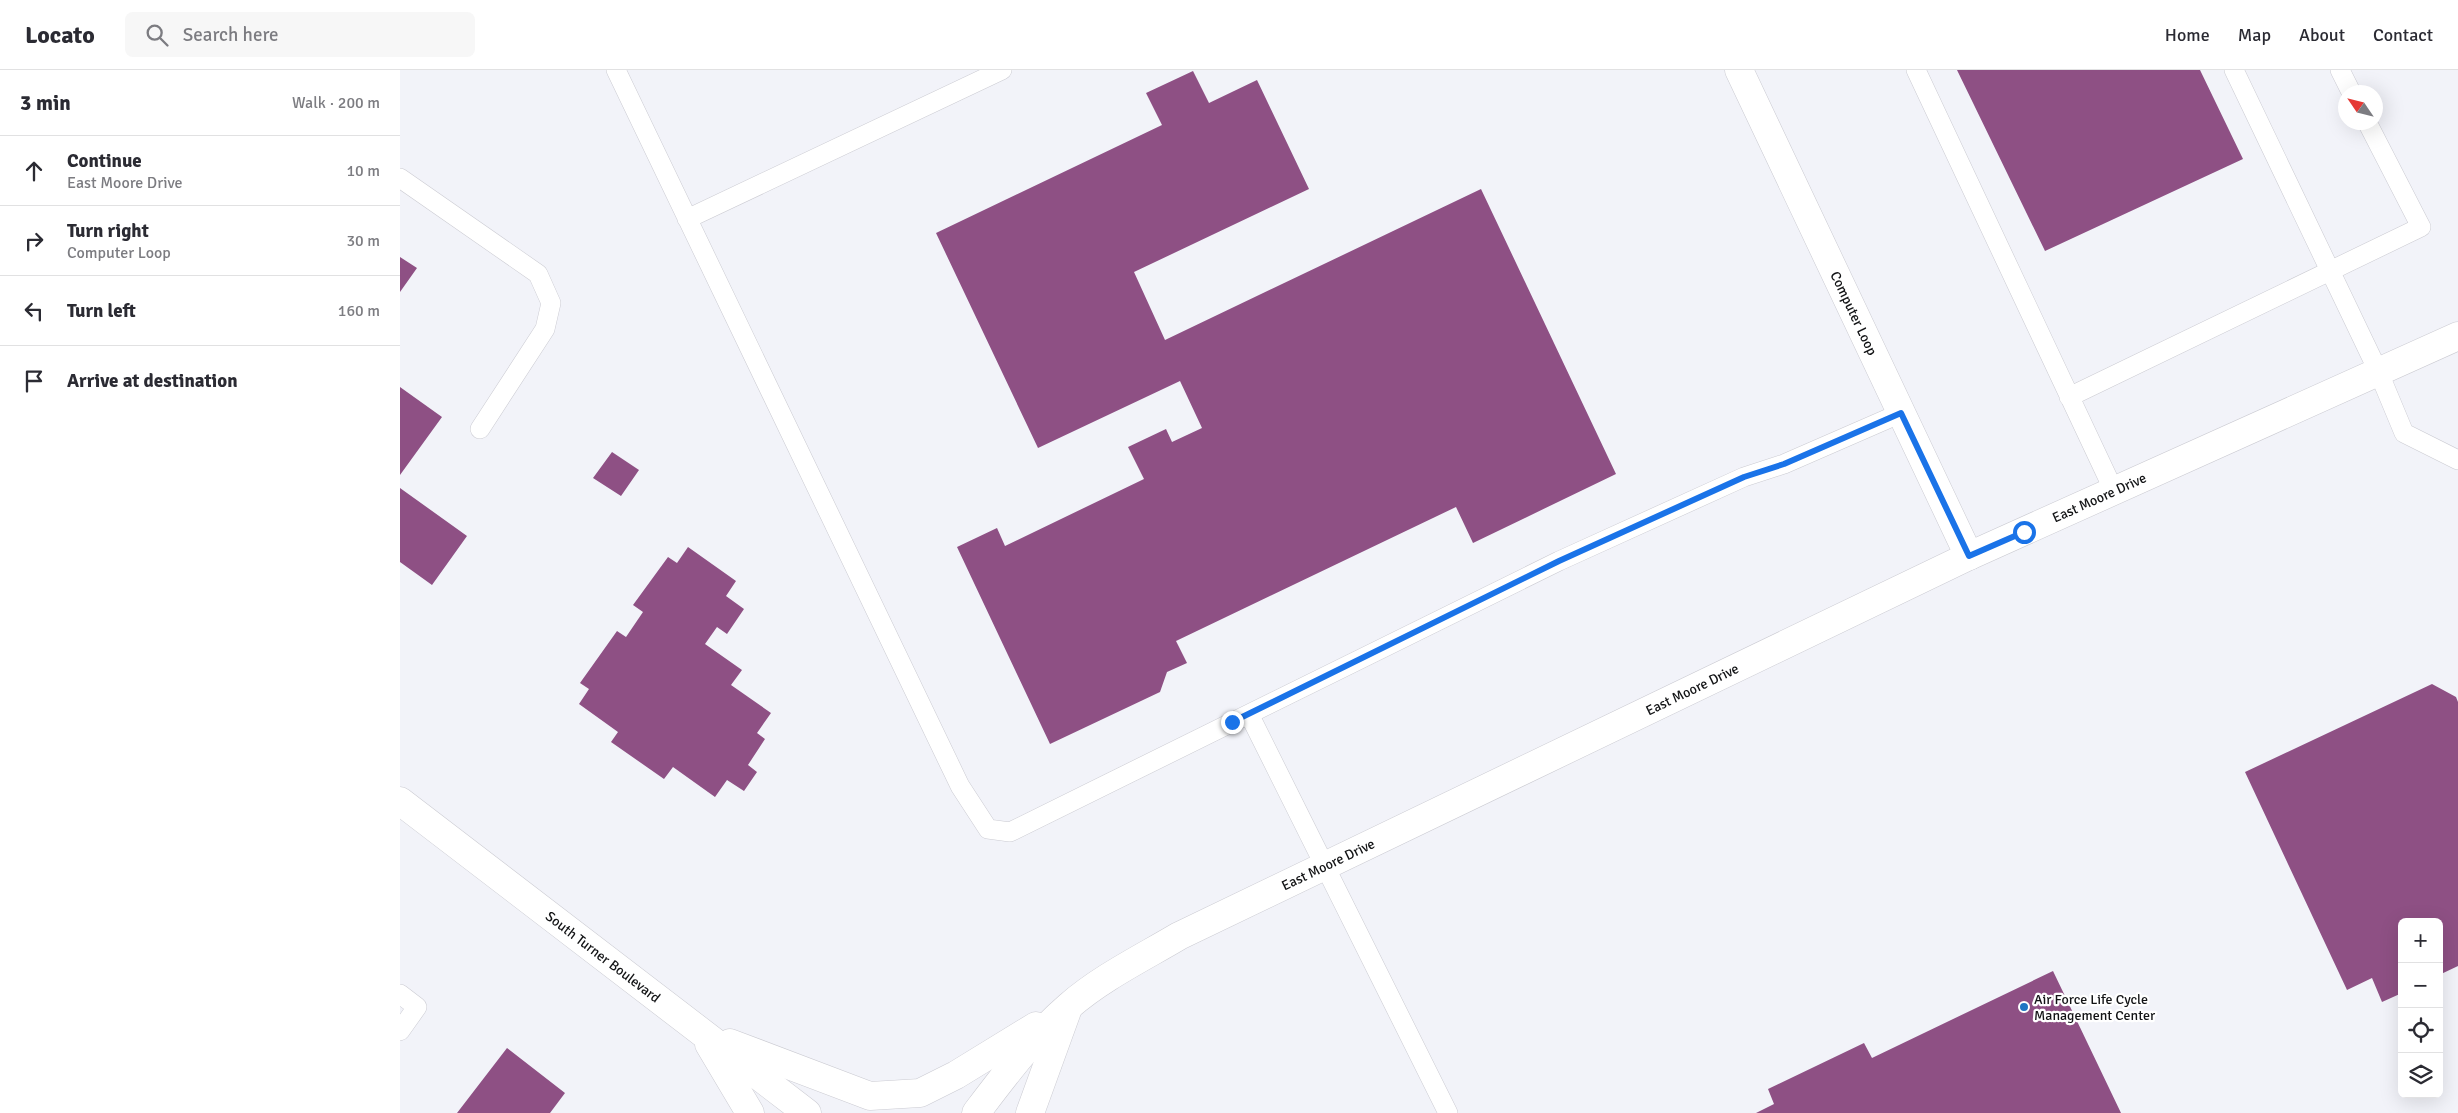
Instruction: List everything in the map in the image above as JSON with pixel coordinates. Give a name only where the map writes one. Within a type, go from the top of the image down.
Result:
[{"type":"street","name":"Computer Loop","points":[[1738,70],[1969,556]]},
{"type":"street","name":"East Moore Drive","points":[[976,1113],[1031,1043],[1070,1005],[1116,973],[1179,936],[1969,556],[2458,336]]},
{"type":"street","name":"South Turner Boulevard","points":[[400,801],[807,1113]]},
{"type":"street","points":[[702,1032],[870,1096],[920,1093],[956,1075],[1070,1005]]},
{"type":"street","points":[[1030,1113],[1070,1005]]},
{"type":"street","points":[[702,1032],[750,1113]]},
{"type":"lane","points":[[616,70],[960,786],[988,829],[1010,832],[1559,561],[1744,477],[1784,464],[1901,413]]},
{"type":"lane","points":[[687,219],[1002,70]]},
{"type":"lane","points":[[1916,70],[2114,491]]},
{"type":"lane","points":[[2234,70],[2379,373],[2404,433],[2458,460]]},
{"type":"lane","points":[[2340,70],[2348,85]]},
{"type":"lane","points":[[2069,396],[2421,227],[2371,130]]},
{"type":"lane","points":[[400,178],[538,274],[551,303],[545,329],[480,429]]},
{"type":"lane","points":[[1248,714],[1448,1113]]},
{"type":"lane","points":[[400,994],[418,1008],[400,1031]]},
{"type":"building","points":[[1957,70],[2200,70],[2243,159],[2045,251]]},
{"type":"building","points":[[1193,71],[1209,103],[1257,80],[1309,189],[1134,272],[1165,340],[1481,189],[1616,474],[1473,543],[1456,507],[1176,641],[1187,663],[1167,672],[1160,692],[1050,744],[957,547],[997,528],[1005,546],[1144,479],[1128,447],[1166,429],[1172,442],[1202,428],[1180,381],[1038,448],[936,233],[1162,125],[1146,93]]},
{"type":"building","points":[[400,257],[417,268],[400,292]]},
{"type":"building","points":[[400,387],[442,417],[400,475]]},
{"type":"building","points":[[612,452],[639,470],[621,496],[593,478]]},
{"type":"building","points":[[400,488],[467,536],[432,585],[400,562]]},
{"type":"building","points":[[688,547],[736,581],[726,596],[744,609],[727,634],[717,627],[705,644],[742,670],[731,685],[771,713],[757,733],[765,739],[748,765],[757,772],[744,791],[727,780],[715,797],[673,767],[664,779],[611,742],[618,732],[579,704],[589,689],[580,683],[617,631],[626,637],[643,612],[633,605],[668,557],[677,563]]},
{"type":"building","points":[[2432,684],[2456,697],[2458,702],[2458,966],[2443,973],[2443,918],[2398,918],[2398,995],[2382,1002],[2372,978],[2347,990],[2245,772]]},
{"type":"building","name":"Air Force Life Cycle Management Center","points":[[2053,971],[2121,1113],[1756,1113],[1774,1104],[1768,1089],[1864,1043],[1872,1058]]},
{"type":"building","points":[[507,1048],[565,1093],[550,1113],[457,1113]]},
{"type":"place","name":"Air Force Life Cycle Management Center","points":[[2024,1007]]},
{"type":"route","points":[[1232,722],[1559,561],[1744,477],[1784,464],[1901,413],[1969,556],[2024,532]]}]
